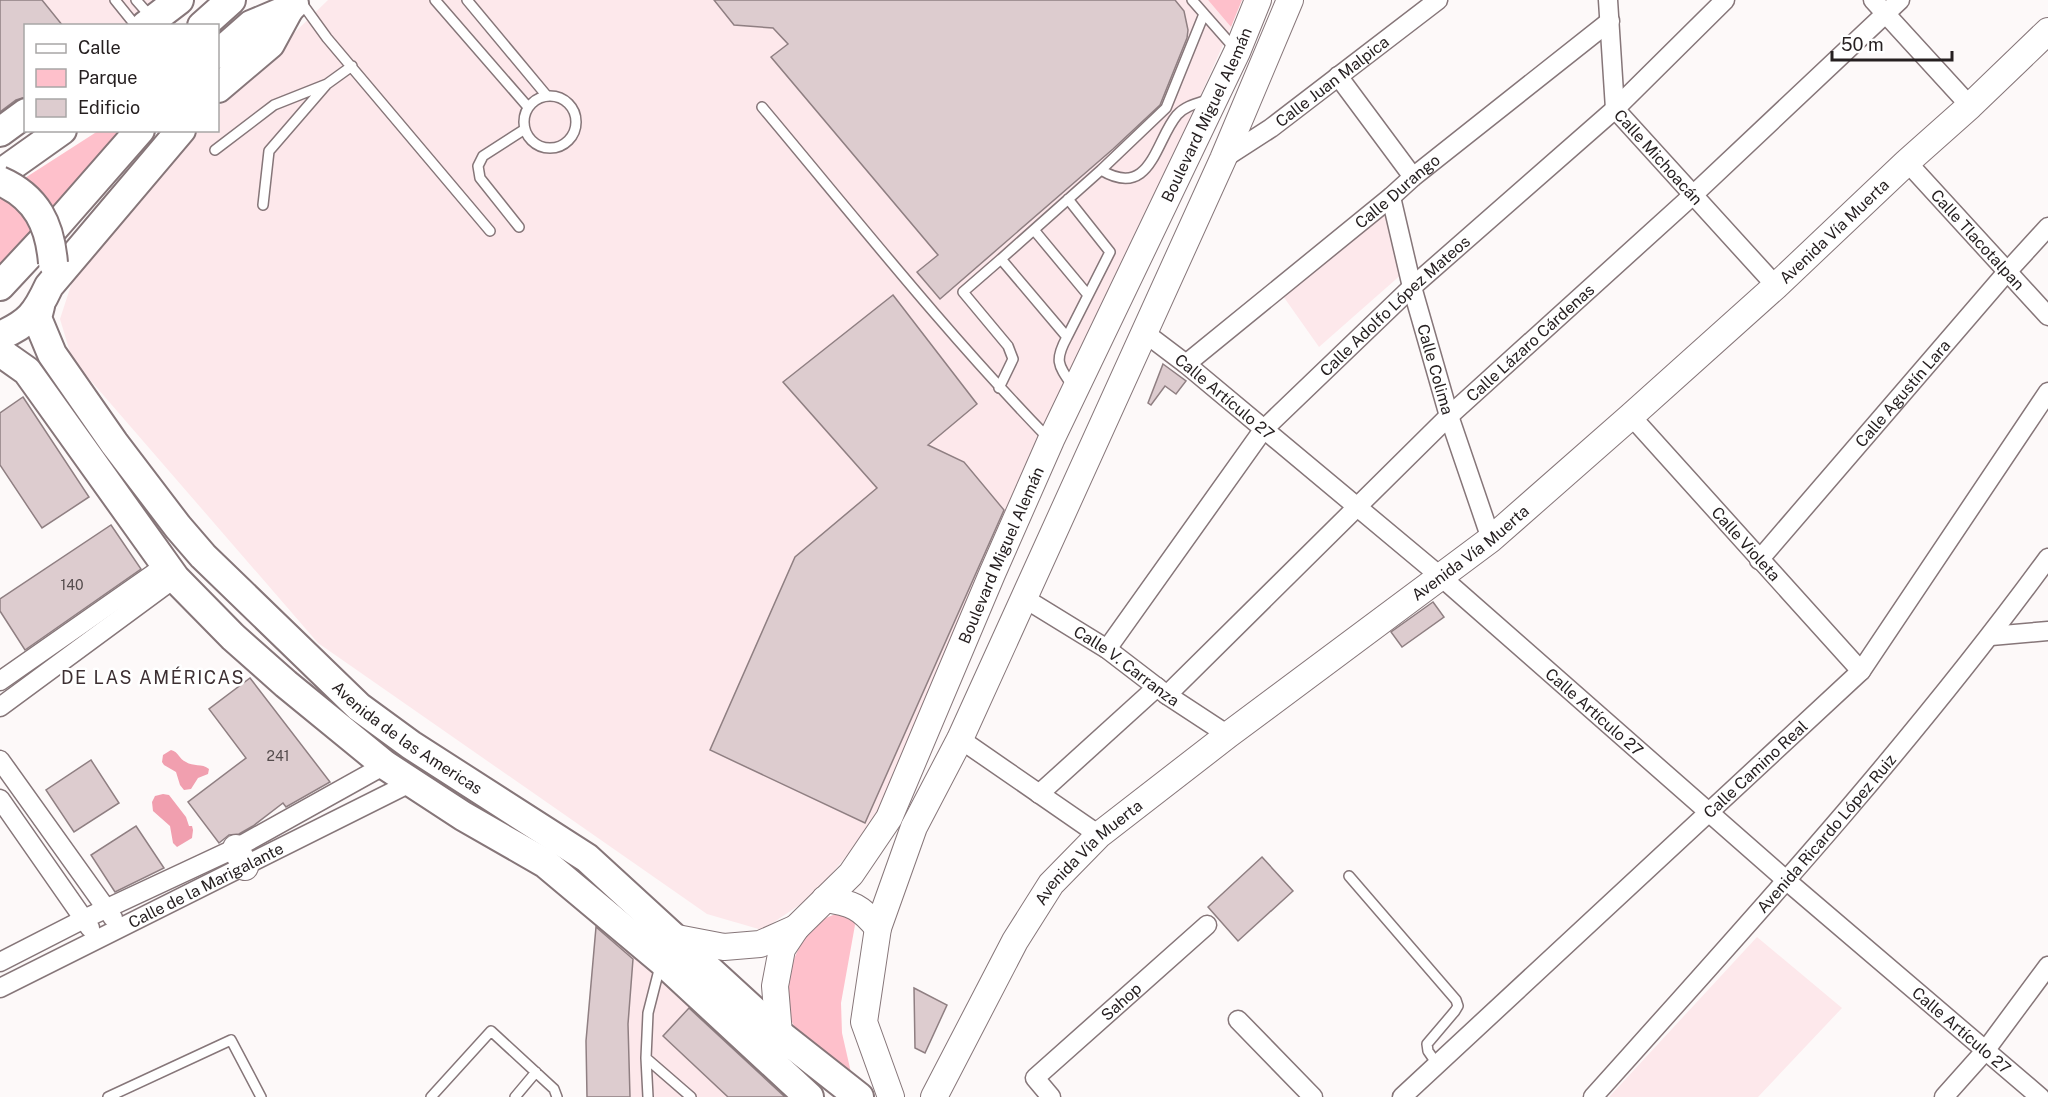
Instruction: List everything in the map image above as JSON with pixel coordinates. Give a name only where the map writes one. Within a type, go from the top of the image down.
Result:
[{"type":"main road","points":[[142,18],[178,0]]},
{"type":"main road","points":[[204,24],[231,0]]},
{"type":"main road","name":"Boulevard Miguel Alemán","points":[[811,1097],[779,1034],[775,986],[782,949],[796,928],[851,873],[889,818],[1051,441],[1237,52],[1258,0]]},
{"type":"main road","name":"Boulevard Miguel Alemán","points":[[891,1097],[864,1022],[878,928],[914,827],[960,739],[1223,159],[1290,0]]},
{"type":"main road","points":[[219,53],[250,25],[295,3]]},
{"type":"main road","points":[[219,87],[270,44],[295,3]]},
{"type":"main road","name":"Avenida Vía Muerta","points":[[934,1097],[1016,941],[1051,885],[1099,835],[1228,735],[1491,539],[1776,286],[2048,31]]},
{"type":"main road","points":[[0,132],[24,114]]},
{"type":"main road","points":[[4,174],[59,132]]},
{"type":"main road","points":[[0,286],[138,132]]},
{"type":"main road","points":[[0,336],[21,326],[47,285],[179,132]]},
{"type":"main road","name":"Avenida de las Americas","points":[[4,174],[12,186],[30,200],[43,219],[51,240],[47,285],[37,318],[52,354],[121,453],[203,556],[359,707],[411,745],[587,858],[669,950],[698,977],[811,1097]]},
{"type":"main road","name":"Avenida de las Americas","points":[[0,352],[27,371],[170,572],[233,637],[286,684],[410,783],[546,863],[669,950]]},
{"type":"main road","points":[[286,684],[309,658]]},
{"type":"main road","points":[[825,899],[857,906],[878,928]]},
{"type":"main road","points":[[669,950],[760,944],[796,928]]},
{"type":"main road","name":"Avenida de las Americas","points":[[698,977],[779,1034],[859,1097]]},
{"type":"street","name":"Calle Juan Malpica","points":[[1223,159],[1271,128],[1438,0]]},
{"type":"street","name":"Calle Michoacán","points":[[1608,0],[1615,109],[1776,286]]},
{"type":"street","name":"Calle Adolfo López Mateos","points":[[1107,650],[1263,429],[1412,287],[1615,109],[1725,0]]},
{"type":"street","points":[[1873,0],[1970,106]]},
{"type":"street","name":"Calle Lázaro Cárdenas","points":[[1039,794],[1162,691],[1449,416],[1694,195],[1900,0]]},
{"type":"street","name":"Calle Durango","points":[[1186,364],[1413,177],[1610,21]]},
{"type":"street","points":[[1338,76],[1413,177]]},
{"type":"street","name":"Calle Tlacotalpan","points":[[1907,162],[2006,273],[2048,316]]},
{"type":"street","name":"Calle Colima","points":[[1391,196],[1412,287],[1449,416],[1491,539]]},
{"type":"street","name":"Calle Agustín Lara","points":[[1759,560],[2048,227]]},
{"type":"street","name":"Calle Artículo 27","points":[[1144,333],[1186,364],[1440,576],[1787,881],[2040,1097]]},
{"type":"street","name":"Calle Camino Real","points":[[1402,1097],[1861,671],[2048,392]]},
{"type":"street","name":"Calle Violeta","points":[[1631,416],[1861,671]]},
{"type":"street","name":"Avenida Ricardo López Ruiz","points":[[1593,1097],[1787,881],[1991,636],[2048,558]]},
{"type":"street","points":[[0,681],[170,572]]},
{"type":"street","points":[[0,707],[170,572]]},
{"type":"street","name":"Calle V. Carranza","points":[[1024,598],[1107,650],[1162,691],[1228,735]]},
{"type":"street","points":[[1991,636],[2048,631]]},
{"type":"street","points":[[960,739],[1099,835]]},
{"type":"street","points":[[0,760],[121,929]]},
{"type":"street","name":"Calle de la Marigalante","points":[[0,988],[121,929],[385,765]]},
{"type":"street","name":"Calle de la Marigalante","points":[[0,962],[106,909],[240,857],[410,783]]},
{"type":"street","points":[[0,799],[98,940]]},
{"type":"street","name":"Sahop","points":[[1051,1097],[1035,1078],[1208,925]]},
{"type":"street","points":[[1944,1097],[1985,1051],[2048,966]]},
{"type":"street","points":[[1238,1020],[1313,1097]]},
{"type":"lane","points":[[114,0],[142,18]]},
{"type":"lane","points":[[435,0],[528,107]]},
{"type":"lane","points":[[466,0],[547,96]]},
{"type":"lane","points":[[1192,0],[1237,52]]},
{"type":"lane","points":[[295,3],[352,66],[490,231]]},
{"type":"lane","points":[[999,388],[1013,358],[1008,346],[963,292],[1101,170],[1166,108],[1204,14]]},
{"type":"lane","points":[[263,205],[269,151],[327,84],[352,66]]},
{"type":"lane","points":[[215,150],[274,105],[327,84]]},
{"type":"lane","points":[[547,96],[562,98],[573,109],[577,123],[572,137],[561,147],[546,148],[532,142],[525,129],[524,122],[528,107],[533,102],[547,96]]},
{"type":"lane","points":[[1101,170],[1110,176],[1127,179],[1147,170],[1177,116],[1186,107],[1215,97]]},
{"type":"lane","points":[[762,107],[935,315],[999,388],[1051,441]]},
{"type":"lane","points":[[519,227],[480,178],[478,166],[483,156],[525,129]]},
{"type":"lane","points":[[1068,199],[1110,252],[1058,354],[1059,368],[1075,390]]},
{"type":"lane","points":[[1034,230],[1088,295]]},
{"type":"lane","points":[[1001,258],[1067,338]]},
{"type":"lane","points":[[1349,876],[1456,1000],[1458,1006],[1455,1011],[1426,1044],[1437,1064]]},
{"type":"lane","points":[[648,1097],[646,1058],[648,1013],[669,950]]},
{"type":"lane","points":[[430,1097],[491,1031],[554,1089],[557,1097]]},
{"type":"lane","points":[[108,1097],[231,1040],[261,1097]]},
{"type":"lane","points":[[646,1058],[691,1097]]},
{"type":"lane","points":[[515,1097],[536,1072]]},
{"type":"shaded area","points":[[0,0],[158,0],[126,24],[24,24],[24,102],[0,120]]},
{"type":"shaded area","points":[[328,0],[1208,0],[1231,27],[878,818],[813,896],[762,930],[707,914],[318,643],[72,359],[60,319],[74,276],[192,132],[219,132],[219,106]]},
{"type":"shaded area","points":[[1385,213],[1403,273],[1319,347],[1283,296]]},
{"type":"shaded area","points":[[171,750],[189,763],[206,767],[209,769],[208,774],[198,778],[191,789],[184,790],[176,772],[162,762],[163,755]]},
{"type":"shaded area","points":[[169,795],[186,817],[189,826],[192,826],[192,838],[177,847],[173,843],[170,826],[153,811],[152,802],[155,796]]},
{"type":"shaded area","points":[[596,921],[788,1097],[587,1097],[586,1041]]},
{"type":"shaded area","points":[[1757,937],[1842,1008],[1758,1097],[1609,1097]]},
{"type":"green space","points":[[1208,0],[1242,0],[1231,27]]},
{"type":"green space","points":[[96,132],[122,132],[0,270],[0,194]]},
{"type":"green space","points":[[833,915],[853,919],[855,925],[841,1003],[842,1033],[852,1077],[849,1079],[796,1030],[789,1014],[787,997],[788,980],[799,947],[820,922]]},
{"type":"building","points":[[0,0],[42,0],[61,24],[24,24],[24,98],[16,100],[0,112]]},
{"type":"building","points":[[714,0],[1175,0],[1184,11],[1188,30],[1187,38],[1160,105],[1113,149],[940,299],[917,272],[938,255],[771,57],[788,44],[773,28],[734,25]]},
{"type":"building","points":[[893,295],[977,404],[928,445],[964,462],[1004,510],[865,823],[710,750],[795,557],[877,488],[783,382]]},
{"type":"building","points":[[1163,364],[1186,381],[1176,394],[1165,386],[1151,405],[1148,403]]},
{"type":"building","points":[[23,397],[89,497],[42,528],[0,465],[0,413]]},
{"type":"building","points":[[111,525],[141,569],[25,650],[0,611],[0,599]]},
{"type":"building","points":[[1433,602],[1444,617],[1402,647],[1391,632]]},
{"type":"building","points":[[250,678],[330,782],[286,807],[283,803],[253,826],[239,834],[229,835],[219,843],[188,802],[246,758],[209,709]]},
{"type":"building","points":[[91,760],[119,803],[74,832],[46,790]]},
{"type":"building","points":[[136,826],[164,868],[115,892],[91,855]]},
{"type":"building","points":[[1262,857],[1293,891],[1238,941],[1208,907]]},
{"type":"building","points":[[596,927],[633,959],[628,1024],[630,1097],[587,1097],[586,1041]]},
{"type":"building","points":[[914,988],[947,1005],[925,1053],[915,1048]]},
{"type":"building","points":[[689,1008],[785,1097],[728,1097],[663,1036]]},
{"type":"district","name":"DE LAS AMÉRICAS","points":[[153,677]]}]
